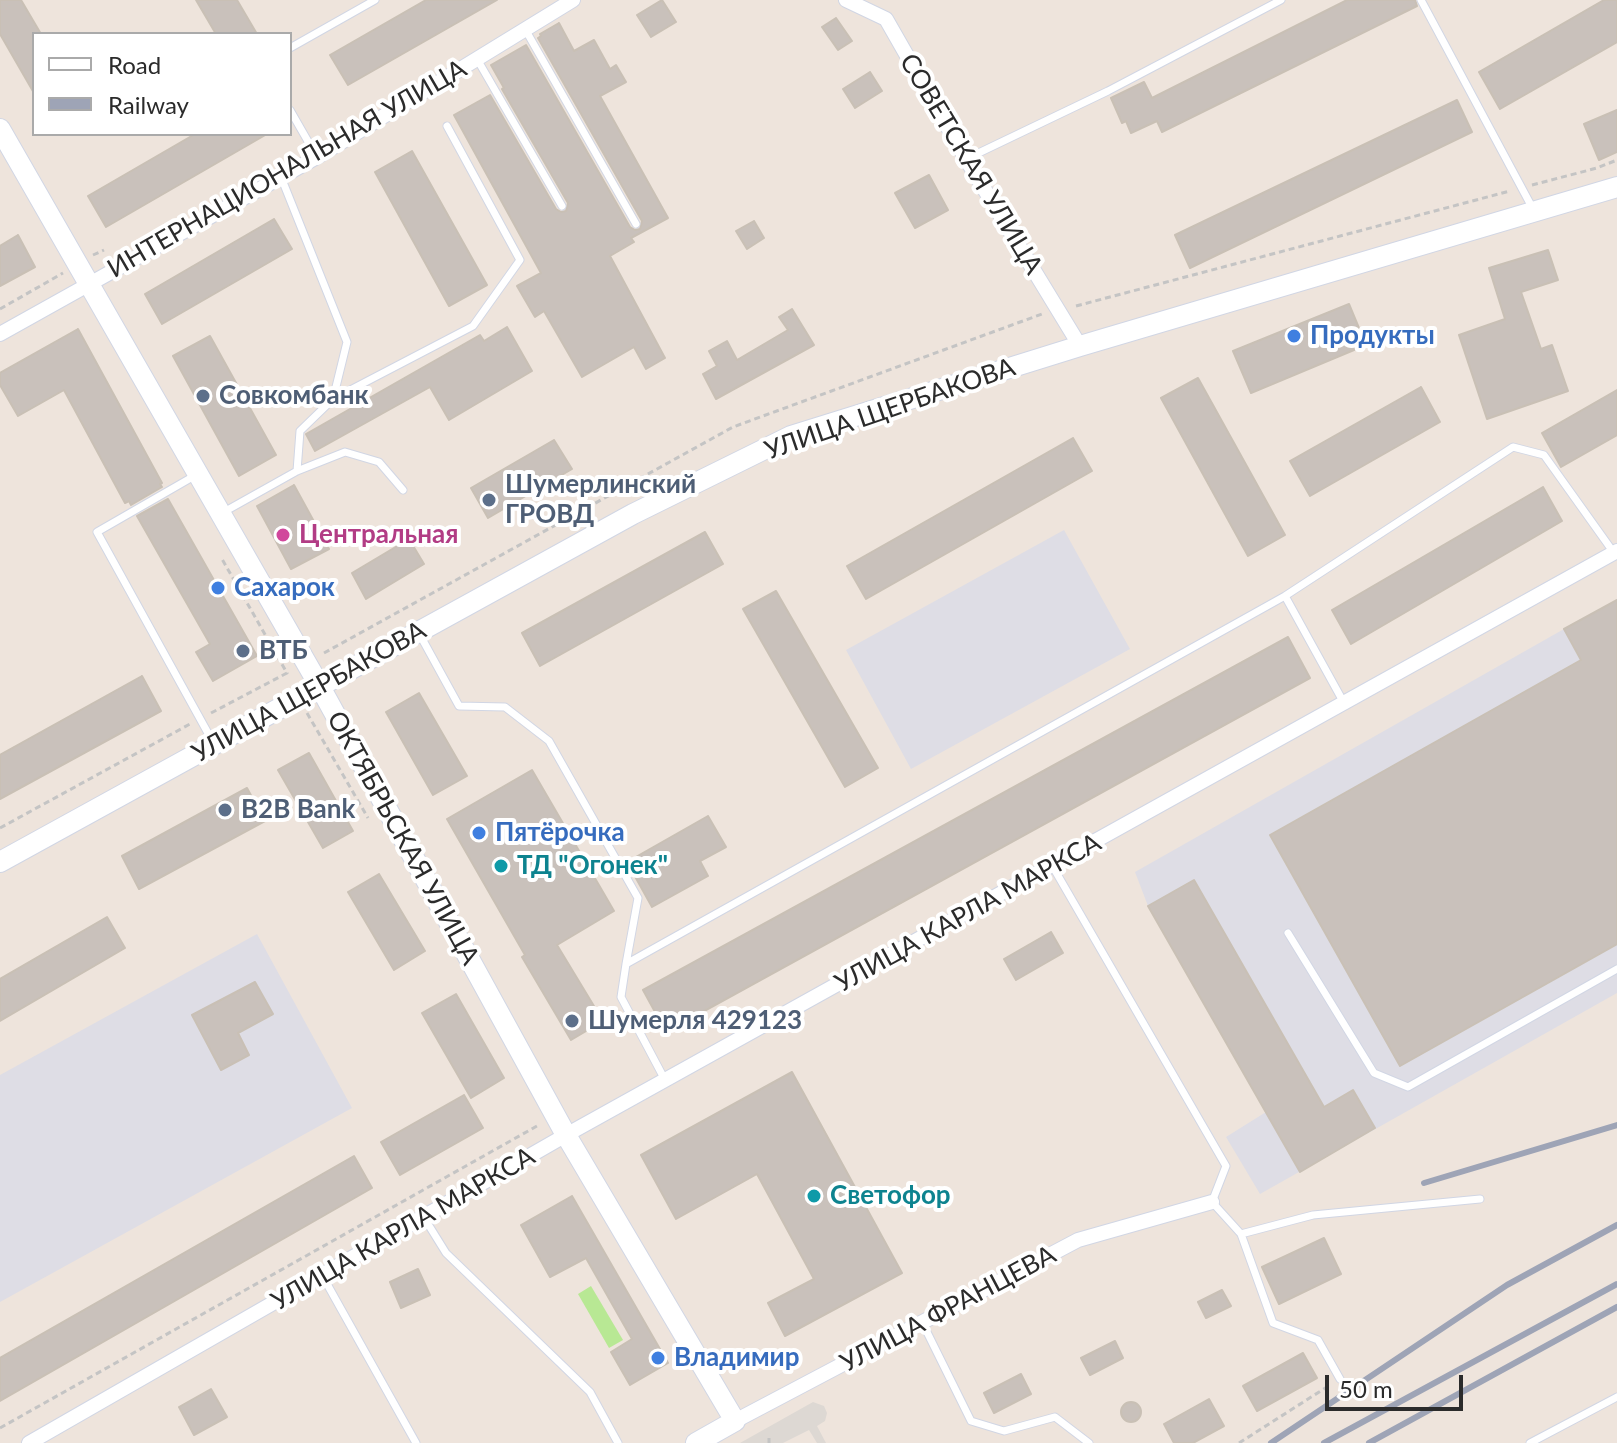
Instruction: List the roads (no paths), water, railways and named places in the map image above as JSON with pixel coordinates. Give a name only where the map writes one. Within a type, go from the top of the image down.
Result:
[{"type":"main road","name":"ОКТЯБРЬСКАЯ УЛИЦА","points":[[0,129],[81,288],[198,474],[319,685],[566,1135],[735,1421]]},
{"type":"main road","name":"УЛИЦА ЩЕРБАКОВА","points":[[0,862],[633,514],[791,436],[1080,346],[1617,187]]},
{"type":"main road","name":"УЛИЦА ФРАНЦЕВА","points":[[696,1443],[735,1421]]},
{"type":"street","name":"СОВЕТСКАЯ УЛИЦА","points":[[846,0],[886,19],[966,159],[1080,346]]},
{"type":"street","name":"ИНТЕРНАЦИОНАЛЬНАЯ УЛИЦА","points":[[0,334],[317,157],[569,1]]},
{"type":"street","name":"УЛИЦА КАРЛА МАРКСА","points":[[29,1443],[566,1135],[1615,552]]},
{"type":"street","name":"УЛИЦА ФРАНЦЕВА","points":[[735,1421],[1078,1240],[1212,1202]]},
{"type":"lane","points":[[292,47],[375,0]]},
{"type":"lane","points":[[966,159],[1108,91],[1281,0]]},
{"type":"lane","points":[[1421,0],[1534,211]]},
{"type":"lane","points":[[525,29],[636,224]]},
{"type":"lane","points":[[477,59],[562,206]]},
{"type":"lane","points":[[292,113],[317,157]]},
{"type":"lane","points":[[297,471],[300,431],[333,399],[473,326],[520,260],[447,126]]},
{"type":"lane","points":[[281,177],[347,342],[333,399]]},
{"type":"lane","points":[[626,964],[1285,596],[1513,447],[1544,455],[1615,552]]},
{"type":"lane","points":[[220,514],[297,471],[345,452],[379,462],[403,490]]},
{"type":"lane","points":[[198,474],[97,532],[214,745]]},
{"type":"lane","points":[[1285,596],[1344,704]]},
{"type":"lane","points":[[418,631],[459,706],[505,707],[549,741],[638,898],[621,997],[665,1080]]},
{"type":"lane","points":[[1053,867],[1226,1166],[1212,1202],[1241,1234],[1273,1323],[1318,1340],[1340,1379]]},
{"type":"lane","points":[[1288,933],[1374,1073],[1408,1087],[1617,969]]},
{"type":"lane","points":[[1241,1234],[1313,1215],[1480,1199]]},
{"type":"lane","points":[[423,1216],[446,1253],[590,1392],[618,1443]]},
{"type":"lane","points":[[322,1275],[416,1443]]},
{"type":"lane","points":[[922,1322],[971,1421],[1004,1431],[1055,1417],[1089,1443]]},
{"type":"lane","points":[[1530,1443],[1617,1397]]},
{"type":"railway","points":[[1424,1183],[1617,1125]]},
{"type":"railway","points":[[1271,1443],[1507,1285],[1617,1225]]},
{"type":"railway","points":[[1324,1443],[1617,1284]]},
{"type":"railway","points":[[1369,1443],[1617,1307]]},
{"type":"place","name":"Продукты","points":[[1294,336]]},
{"type":"place","name":"Совкомбанк","points":[[203,396]]},
{"type":"place","name":"Шумерлинский ГРОВД","points":[[489,500]]},
{"type":"place","name":"Центральная","points":[[283,535]]},
{"type":"place","name":"Сахарок","points":[[218,588]]},
{"type":"place","name":"ВТБ","points":[[243,651]]},
{"type":"place","name":"B2B Bank","points":[[225,810]]},
{"type":"place","name":"Пятёрочка","points":[[479,833]]},
{"type":"place","name":"ТД \"Огонек\"","points":[[501,866]]},
{"type":"place","name":"Шумерля 429123","points":[[572,1021]]},
{"type":"place","name":"Светофор","points":[[814,1196]]},
{"type":"place","name":"Владимир","points":[[658,1358]]}]
